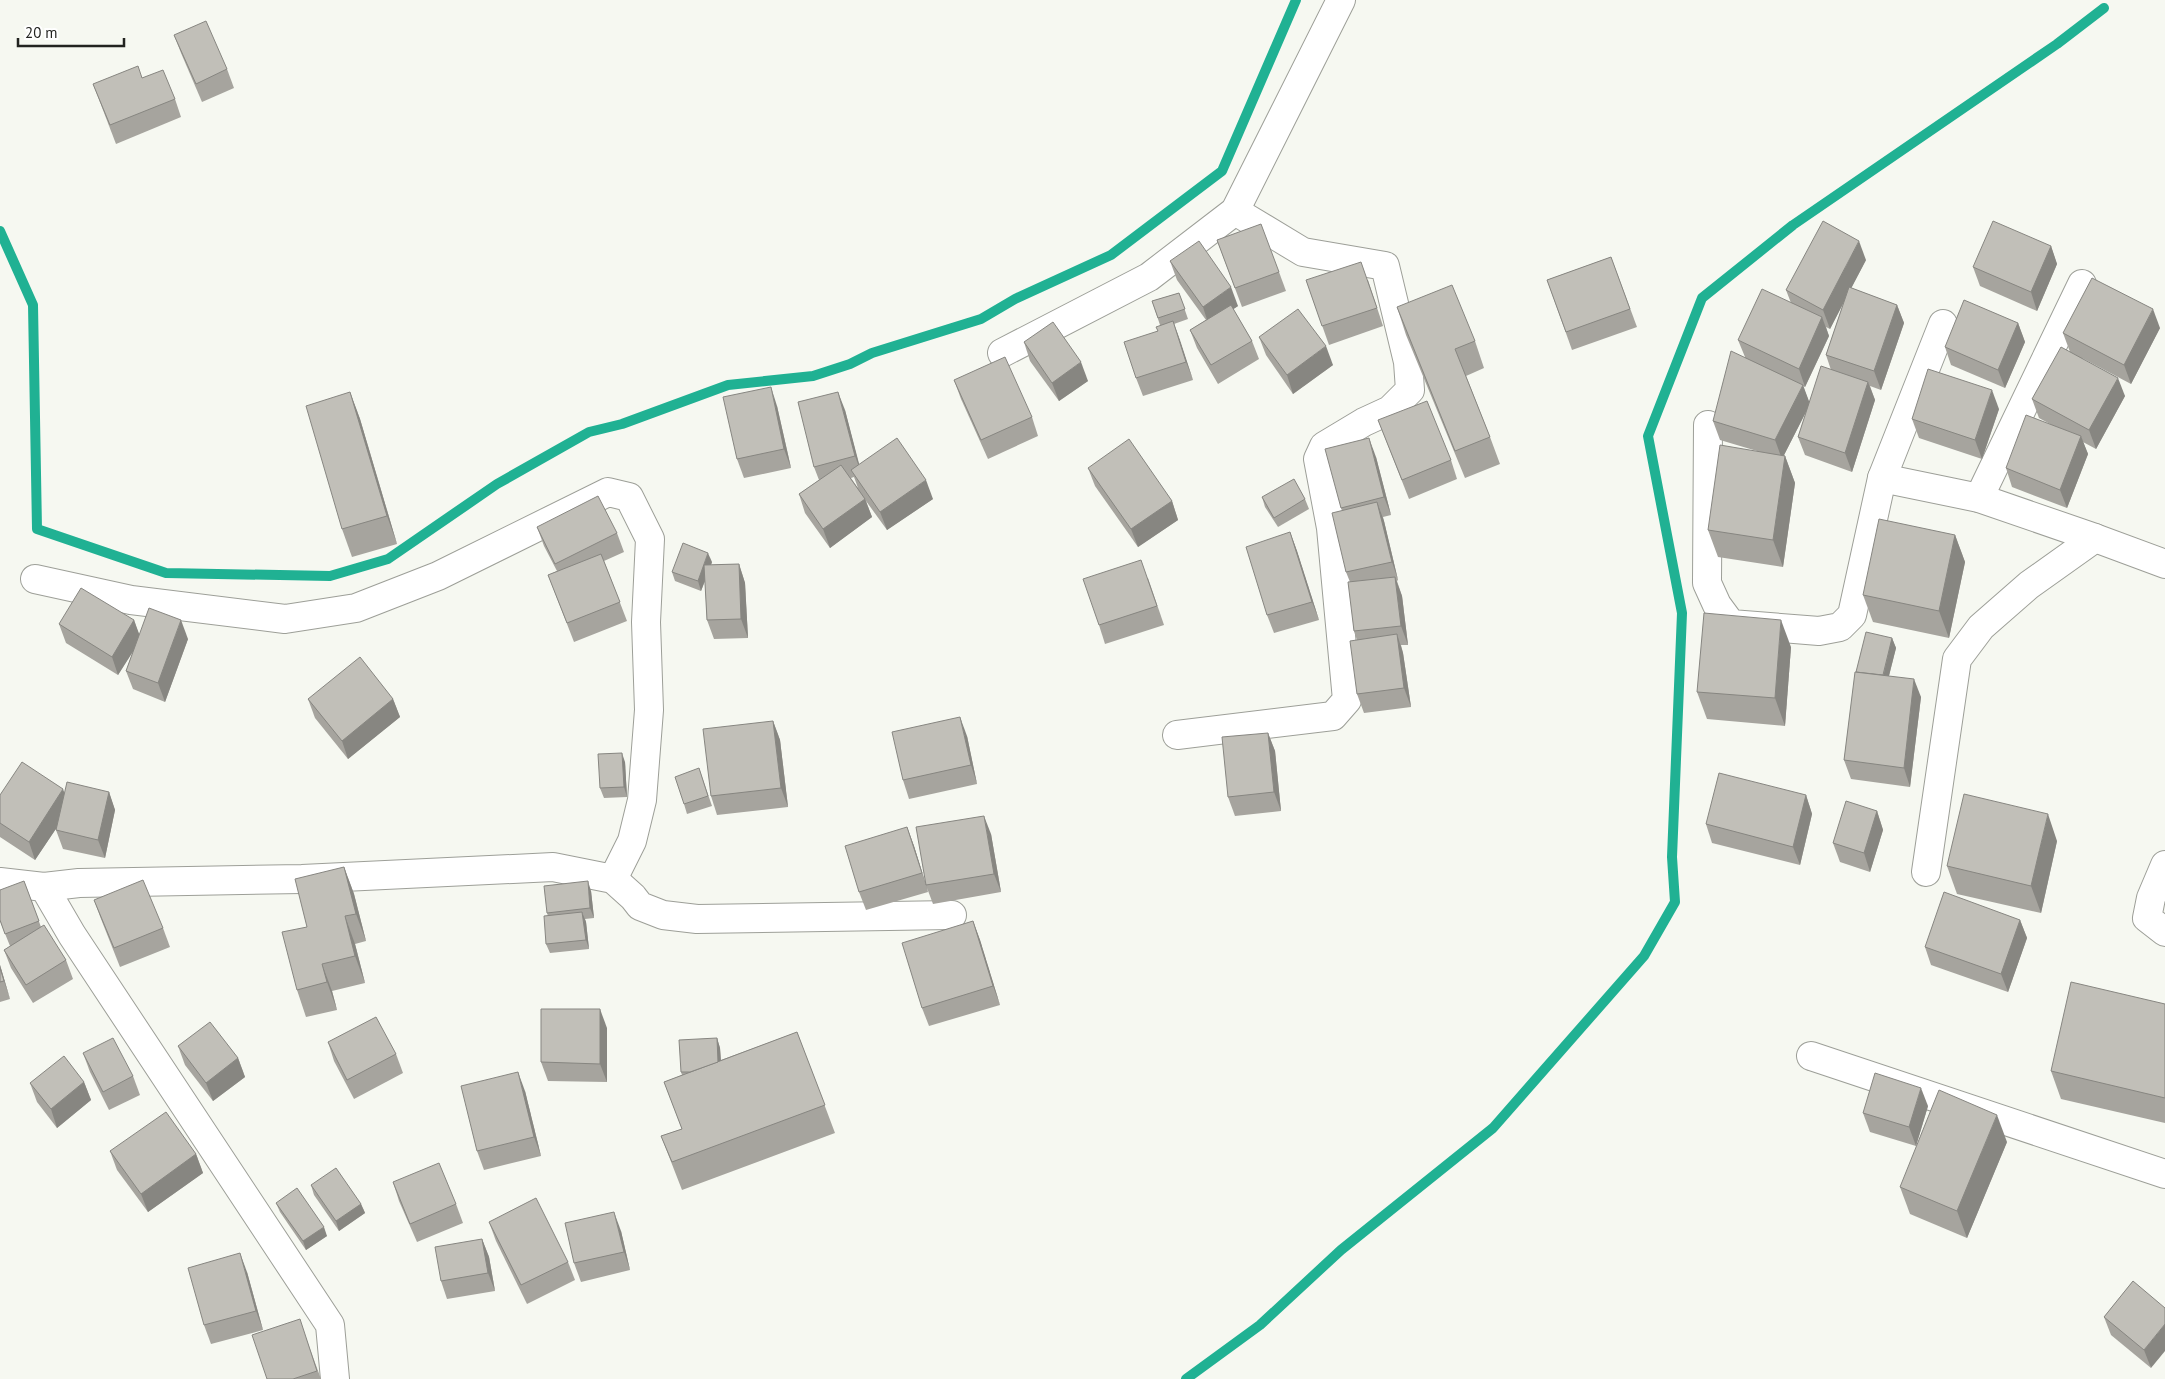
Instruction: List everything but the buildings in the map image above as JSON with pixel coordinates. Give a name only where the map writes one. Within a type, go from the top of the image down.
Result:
[{"type":"street","points":[[1002,353],[1149,278],[1235,211],[1341,0]]},
{"type":"street","points":[[1177,735],[1333,716],[1347,700],[1331,528],[1318,459],[1324,446],[1364,422],[1390,410],[1410,390],[1408,362],[1385,266],[1303,252],[1235,211]]},
{"type":"street","points":[[1980,498],[2082,284]]},
{"type":"street","points":[[1708,426],[1707,583],[1717,605],[1731,624],[1819,631],[1840,627],[1852,615],[1882,478],[1943,324]]},
{"type":"street","points":[[1882,478],[1980,498],[2165,564]]},
{"type":"street","points":[[36,579],[131,600],[285,619],[356,608],[438,576],[608,492],[629,497],[650,539],[646,622],[649,710],[642,800],[632,841],[613,879]]},
{"type":"street","points":[[1926,872],[1957,659],[1981,627],[2029,585],[2095,538]]},
{"type":"street","points":[[2165,865],[2151,898],[2147,918],[2165,932]]},
{"type":"street","points":[[0,882],[44,887],[80,883],[302,879],[553,867],[613,879],[640,906],[663,915],[697,919],[952,914]]},
{"type":"street","points":[[44,887],[72,935],[330,1325],[335,1379]]},
{"type":"street","points":[[1811,1056],[2165,1174]]},
{"type":"waterway","points":[[0,231],[33,305],[37,529],[166,573],[330,576],[388,559],[497,484],[589,432],[622,424],[728,385],[813,376],[850,364],[872,353],[981,319],[1015,299],[1111,255],[1222,171],[1296,0]]},
{"type":"waterway","points":[[1186,1379],[1260,1325],[1341,1250],[1493,1128],[1644,956],[1675,902],[1672,857],[1682,613],[1648,436],[1702,298],[1793,225],[2057,44],[2104,8]]}]
